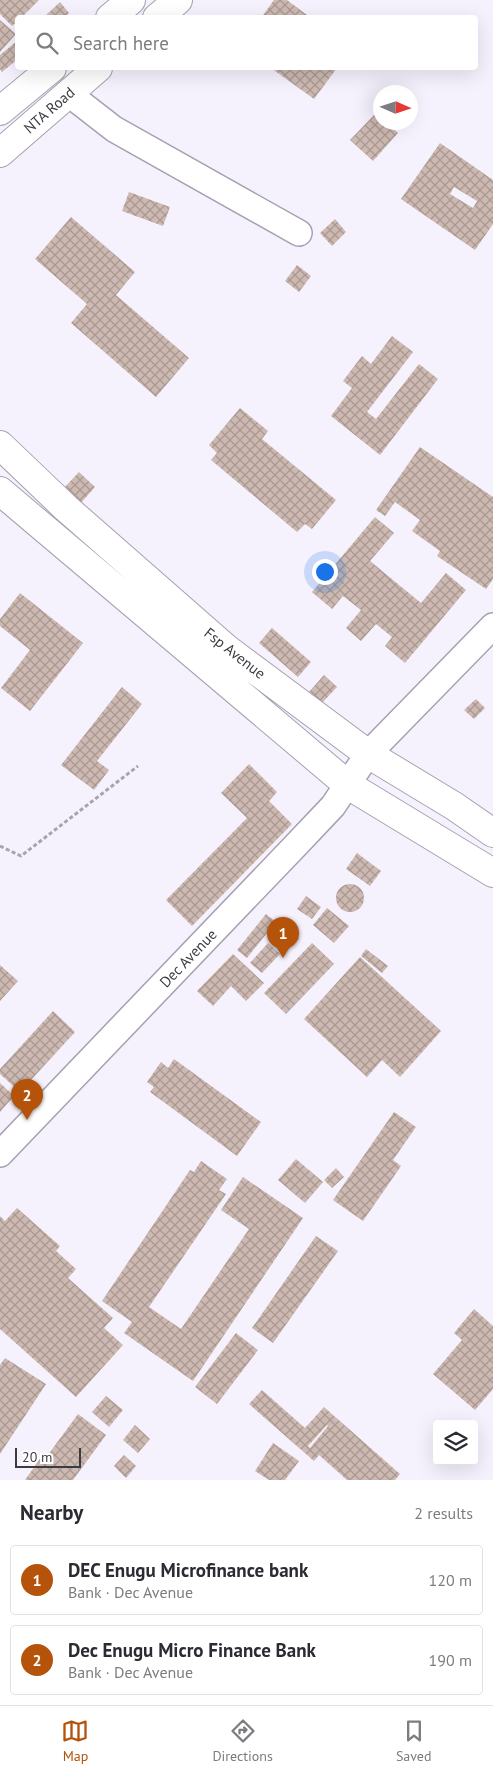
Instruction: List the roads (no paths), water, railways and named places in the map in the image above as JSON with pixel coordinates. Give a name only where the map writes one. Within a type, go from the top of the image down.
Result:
[{"type":"main road","points":[[114,15],[131,0]]},
{"type":"main road","points":[[160,15],[178,0]]},
{"type":"main road","name":"NTA Road","points":[[0,111],[50,70]]},
{"type":"main road","name":"NTA Road","points":[[0,153],[96,70]]},
{"type":"main road","name":"Fsp Avenue","points":[[0,445],[66,508],[227,649],[368,754],[454,806],[493,833]]},
{"type":"main road","name":"Fsp Avenue","points":[[0,491],[348,785],[482,866]]},
{"type":"main road","points":[[482,866],[493,838]]},
{"type":"street","points":[[68,94],[114,129],[299,233]]},
{"type":"street","name":"Dec Avenue","points":[[0,1154],[333,806],[368,754],[493,626]]},
{"type":"place","name":"DEC Enugu Microfinance bank","points":[[283,958]]},
{"type":"place","name":"Dec Enugu Micro Finance Bank","points":[[27,1120]]}]
